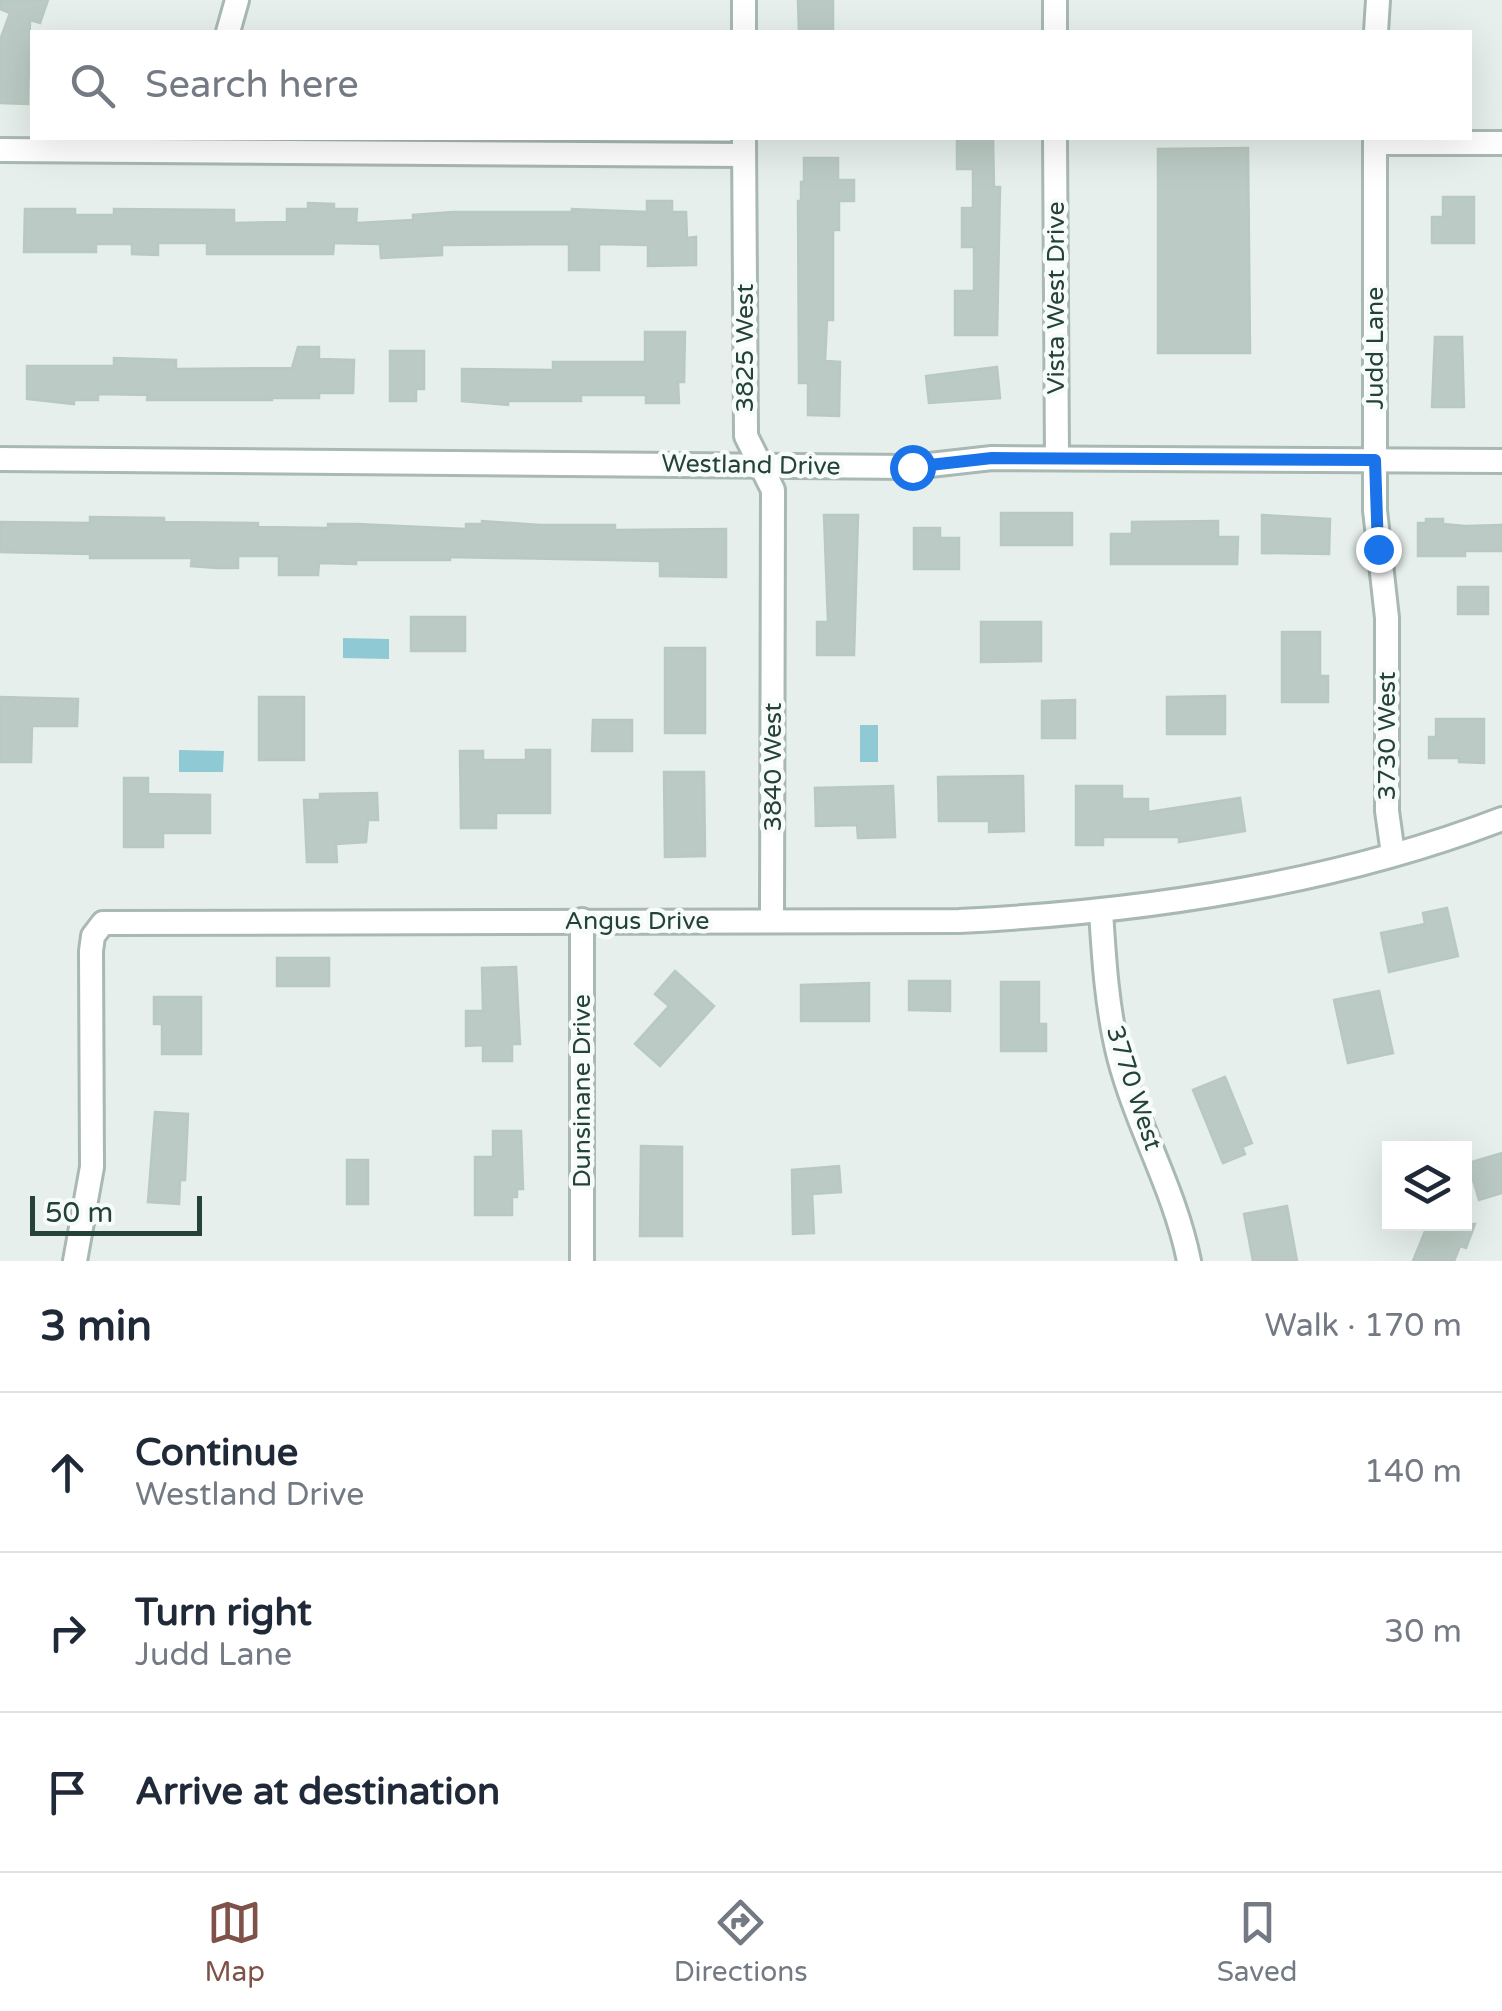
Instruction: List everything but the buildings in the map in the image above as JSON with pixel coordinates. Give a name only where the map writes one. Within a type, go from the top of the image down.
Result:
[{"type":"street","points":[[229,30],[237,0]]},
{"type":"street","points":[[744,0],[744,30]]},
{"type":"street","points":[[1055,0],[1055,30]]},
{"type":"street","points":[[1376,30],[1378,0]]},
{"type":"street","name":"Vista West Drive","points":[[1056,140],[1057,458]]},
{"type":"street","points":[[1374,140],[1502,143]]},
{"type":"street","name":"Judd Lane","points":[[1374,140],[1375,510],[1387,618]]},
{"type":"street","points":[[0,150],[219,145],[744,146]]},
{"type":"street","name":"3825 West","points":[[744,146],[746,436],[773,490],[774,613]]},
{"type":"street","name":"Westland Drive","points":[[0,459],[912,467],[992,458],[1502,462]]},
{"type":"street","name":"3840 West","points":[[772,921],[774,613]]},
{"type":"street","name":"3730 West","points":[[1387,618],[1388,812],[1394,854]]},
{"type":"street","name":"Angus Drive","points":[[76,1261],[92,1166],[91,951],[93,936],[102,923],[959,921],[1100,911],[1197,897],[1394,854],[1502,820]]},
{"type":"street","name":"3770 West","points":[[1100,911],[1110,1012],[1120,1058],[1172,1199],[1189,1261]]},
{"type":"street","name":"Dunsinane Drive","points":[[582,920],[582,1261]]},
{"type":"water","points":[[343,638],[389,639],[389,659],[343,658]]},
{"type":"water","points":[[860,725],[878,725],[878,762],[860,762]]},
{"type":"water","points":[[179,750],[224,751],[223,772],[179,772]]},
{"type":"route","points":[[912,467],[992,458],[1375,460],[1378,549]]}]
